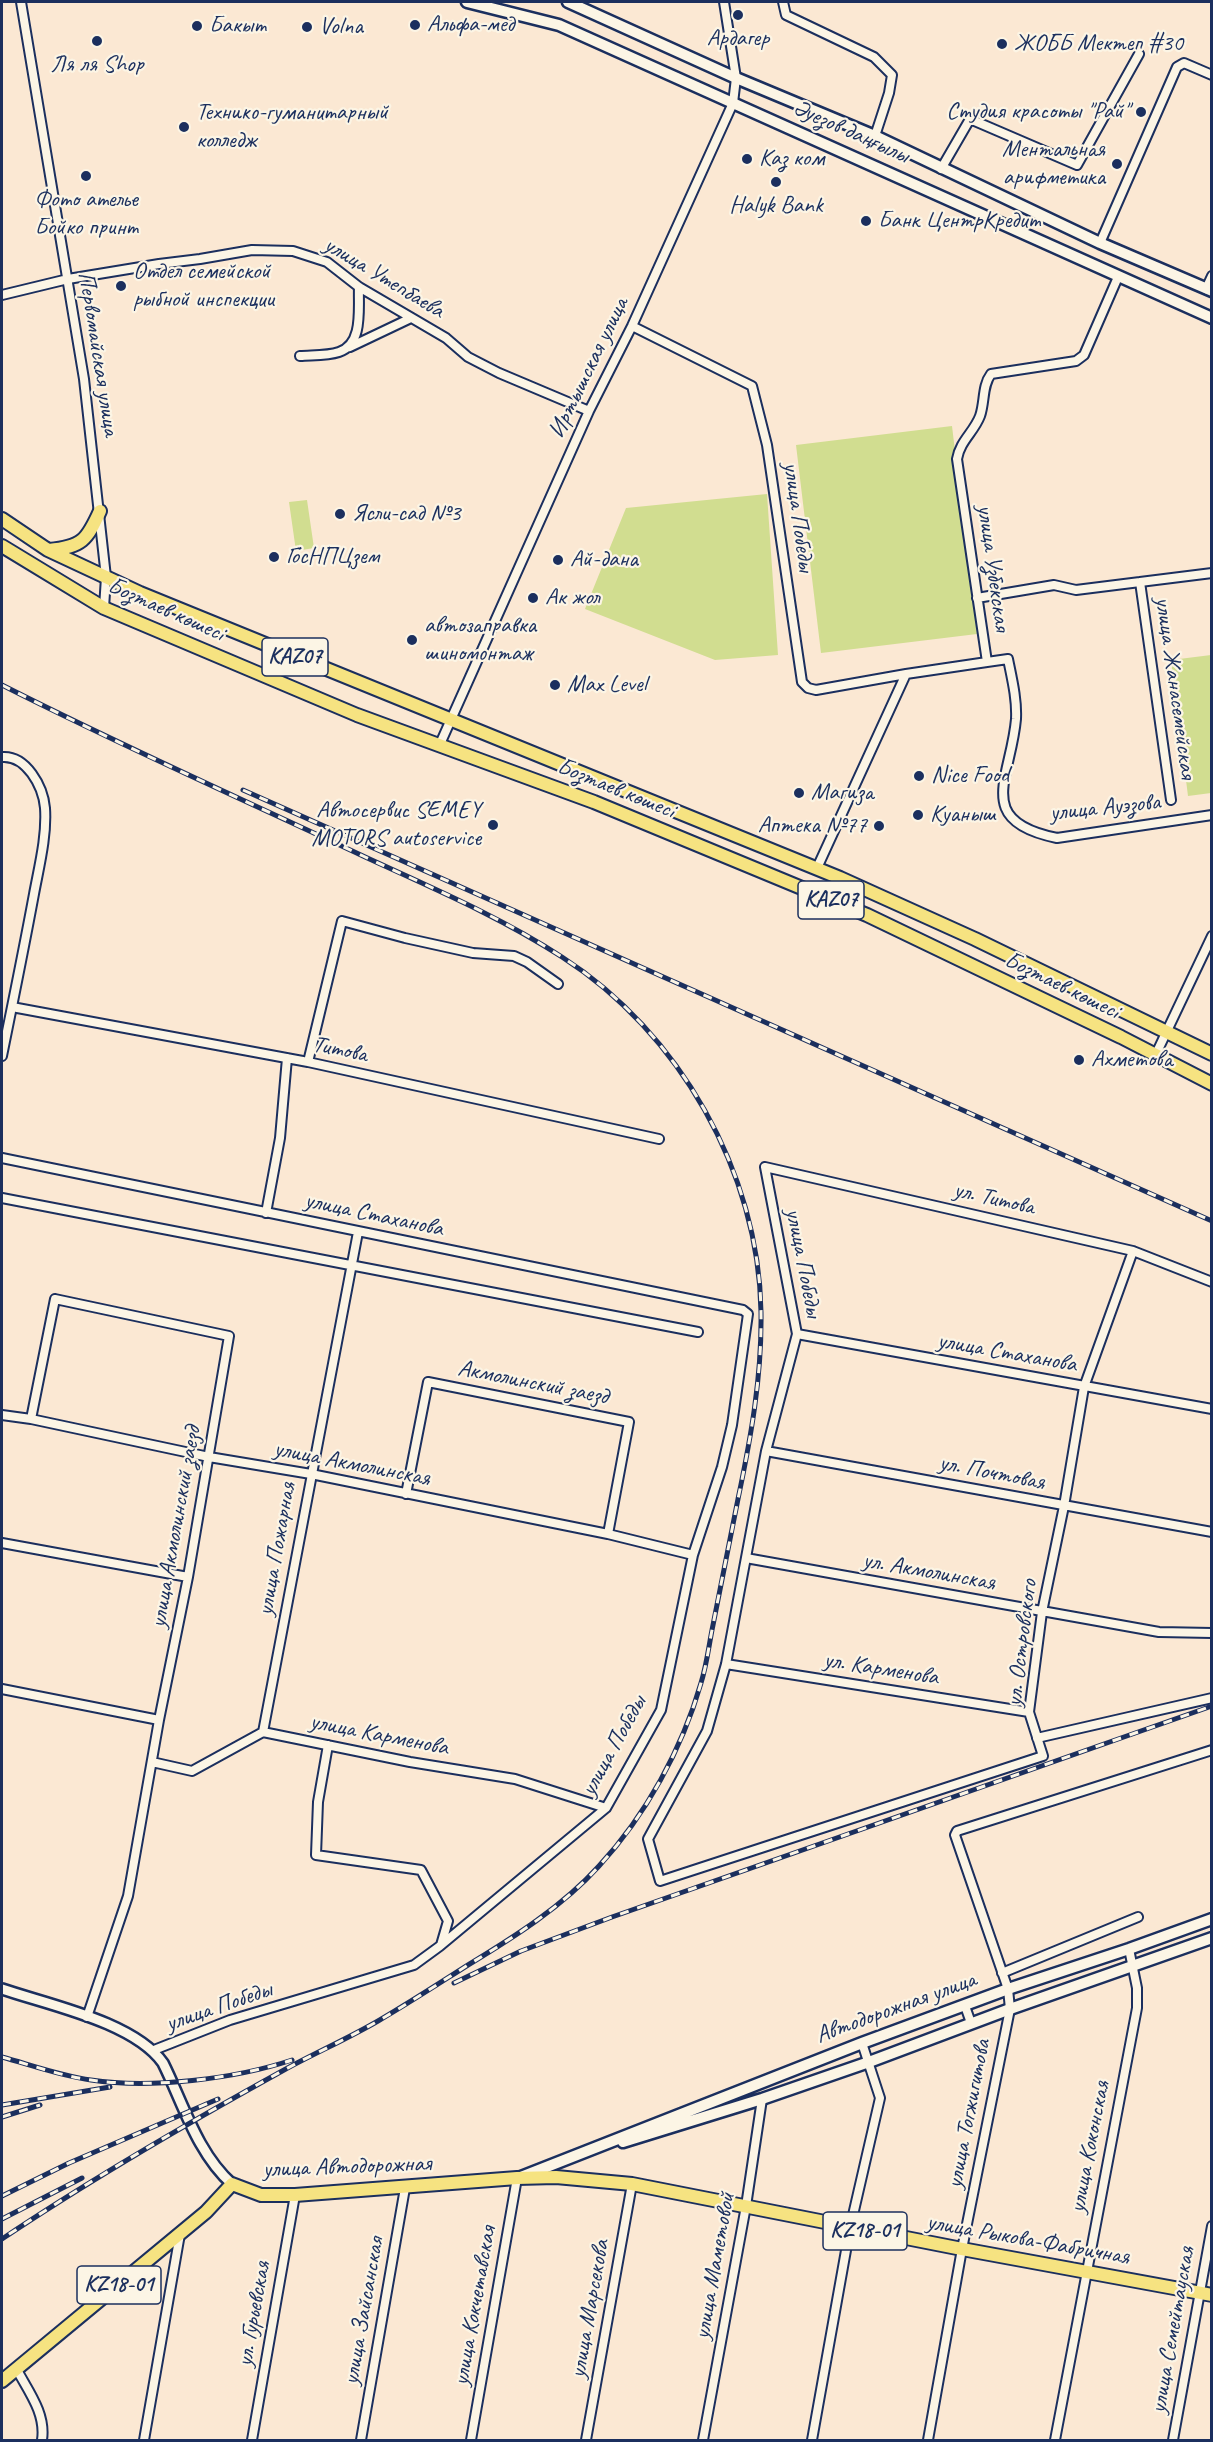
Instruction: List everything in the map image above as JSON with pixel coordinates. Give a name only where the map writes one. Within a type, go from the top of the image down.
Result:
[{"type":"main road","name":"Әуезов даңғылы","points":[[467,2],[559,25],[1212,318]]},
{"type":"main road","name":"Әуезов даңғылы","points":[[568,2],[736,78],[875,136],[1100,243],[1209,290]]},
{"type":"main road","points":[[48,550],[70,548],[81,543],[90,535],[100,511]]},
{"type":"main road","name":"Бозтаев көшесі","points":[[2,519],[48,550],[140,593],[817,868],[975,939],[1212,1054]]},
{"type":"main road","name":"Бозтаев көшесі","points":[[2,546],[104,608],[357,715],[594,802],[867,915],[1156,1054],[1212,1084]]},
{"type":"main road","name":"Автодорожная улица","points":[[517,2178],[862,2043],[1008,1989],[1212,1919]]},
{"type":"main road","name":"Автодорожная улица","points":[[599,2146],[618,2144],[762,2099],[1212,1938]]},
{"type":"main road","name":"улица Рыкова-Фабричная","points":[[517,2178],[556,2177],[632,2184],[850,2228],[1205,2293]]},
{"type":"main road","name":"улица Автодорожная","points":[[2,2381],[206,2212],[232,2184],[261,2195],[295,2195],[517,2178]]},
{"type":"street","name":"Первомайская улица","points":[[21,2],[84,380],[106,577],[104,608]]},
{"type":"street","name":"Иртышская улица","points":[[440,744],[589,411],[632,326],[733,103],[736,78],[724,2]]},
{"type":"street","points":[[783,2],[786,15],[874,57],[892,75],[889,93],[875,136]]},
{"type":"street","points":[[942,169],[970,119],[1077,165],[1139,54]]},
{"type":"street","points":[[1100,243],[1177,67],[1184,63],[1212,75]]},
{"type":"street","name":"улица Утепбаева","points":[[2,295],[68,279],[252,250],[293,251],[327,262],[358,287],[446,338],[468,357],[589,411]]},
{"type":"street","points":[[1209,290],[1212,276]]},
{"type":"street","name":"улица Узбекская","points":[[906,674],[987,662],[957,459],[959,448],[980,417],[986,380],[991,374],[1076,361],[1084,355],[1118,277]]},
{"type":"street","points":[[348,348],[357,329],[358,287]]},
{"type":"street","points":[[300,356],[338,352],[411,318]]},
{"type":"street","name":"улица Победы","points":[[632,326],[752,386],[767,445],[802,682],[808,688],[816,690],[906,674]]},
{"type":"street","name":"улица Жанасемейская","points":[[977,598],[1054,585],[1076,590],[1212,573]]},
{"type":"street","name":"улица Жанасемейская","points":[[1140,582],[1171,800]]},
{"type":"street","name":"улица Ауэзова","points":[[987,662],[1008,659],[1015,696],[1016,718],[1003,792],[1005,809],[1015,823],[1039,834],[1057,838],[1212,815]]},
{"type":"street","points":[[817,868],[906,674]]},
{"type":"street","points":[[2,1056],[40,859],[45,808],[41,792],[32,773],[21,763],[5,757]]},
{"type":"street","points":[[308,1062],[342,921],[473,953],[514,956],[558,984]]},
{"type":"street","points":[[1156,1054],[1212,936]]},
{"type":"street","name":"Титова","points":[[12,1006],[308,1062],[659,1139]]},
{"type":"street","points":[[266,1213],[282,1126],[287,1058]]},
{"type":"street","name":"улица Стаханова","points":[[2,1158],[739,1309]]},
{"type":"street","name":"улица Победы","points":[[660,1881],[648,1839],[707,1731],[726,1664],[766,1451],[796,1334],[765,1167]]},
{"type":"street","name":"ул. Титова","points":[[765,1167],[1133,1251],[1212,1282]]},
{"type":"street","points":[[2,1198],[698,1332]]},
{"type":"street","name":"улица Пожарная","points":[[264,1732],[358,1232]]},
{"type":"street","name":"ул. Островского","points":[[660,1881],[1043,1756],[1029,1713],[1042,1612],[1064,1506],[1084,1387],[1133,1251]]},
{"type":"street","name":"улица Акмолинский заезд","points":[[31,1419],[55,1299],[229,1336],[188,1577],[159,1720],[128,1896],[87,2017]]},
{"type":"street","name":"улица Победы","points":[[154,2050],[231,2020],[414,1965],[606,1808],[660,1710],[693,1555],[722,1467],[732,1425],[748,1314],[745,1310],[739,1309]]},
{"type":"street","name":"улица Стаханова","points":[[796,1334],[1212,1409]]},
{"type":"street","name":"Акмолинский заезд","points":[[406,1494],[428,1382],[618,1419],[629,1422],[608,1534]]},
{"type":"street","name":"улица Акмолинская","points":[[2,1415],[608,1534],[693,1555]]},
{"type":"street","name":"ул. Почтовая","points":[[766,1451],[1212,1532]]},
{"type":"street","points":[[2,1543],[188,1577]]},
{"type":"street","name":"ул. Акмолинская","points":[[746,1558],[1159,1632],[1212,1633]]},
{"type":"street","name":"ул. Карменова","points":[[726,1664],[1029,1713]]},
{"type":"street","points":[[2,1689],[159,1720]]},
{"type":"street","points":[[1037,1738],[1212,1698]]},
{"type":"street","points":[[152,1762],[192,1771],[264,1732]]},
{"type":"street","name":"улица Карменова","points":[[264,1732],[410,1762],[515,1779],[606,1808]]},
{"type":"street","points":[[328,1745],[318,1802],[316,1855],[422,1870],[448,1921],[440,1946]]},
{"type":"street","name":"улица Тогжигитова","points":[[928,2440],[962,2249],[1010,2009],[1008,1989],[956,1839],[957,1831],[1212,1750]]},
{"type":"street","points":[[1002,1973],[1138,1917]]},
{"type":"street","name":"улица Коконская","points":[[1055,2440],[1137,2008],[1134,1966],[1130,1949]]},
{"type":"street","points":[[2,1989],[87,2017],[133,2036],[154,2050],[163,2063],[207,2155],[220,2174],[232,2184]]},
{"type":"street","points":[[965,2006],[971,2023]]},
{"type":"street","points":[[812,2440],[850,2228],[879,2098],[862,2043]]},
{"type":"street","name":"улица Маметовой","points":[[704,2440],[746,2206],[762,2099]]},
{"type":"street","name":"улица Кокчетавская","points":[[471,2440],[517,2178]]},
{"type":"street","name":"улица Марсекова","points":[[586,2440],[632,2184]]},
{"type":"street","name":"улица Зайсанская","points":[[361,2440],[405,2188]]},
{"type":"street","name":"ул. Гурьевская","points":[[252,2440],[295,2195]]},
{"type":"street","name":"улица Семейтауская","points":[[1173,2440],[1205,2293],[1212,2226]]},
{"type":"street","points":[[144,2440],[180,2234]]},
{"type":"street","points":[[17,2370],[42,2418],[44,2427],[42,2440]]},
{"type":"green space","points":[[952,426],[977,634],[821,653],[796,445]]},
{"type":"green space","points":[[767,494],[778,655],[715,660],[585,609],[626,508]]},
{"type":"green space","points":[[307,500],[314,548],[296,551],[289,502]]},
{"type":"green space","points":[[1211,655],[1211,793],[1188,796],[1171,660]]},
{"type":"railway","points":[[2,685],[489,915],[562,957],[604,988],[642,1024],[676,1065],[705,1110],[728,1158],[746,1208],[757,1260],[761,1312],[760,1360],[751,1429],[703,1676],[693,1708],[673,1756],[647,1803],[616,1846],[585,1881],[569,1895],[503,1943],[378,2021],[212,2110],[71,2194],[2,2239]]},
{"type":"railway","points":[[243,790],[1212,1221]]},
{"type":"railway","points":[[454,1983],[521,1951],[612,1917],[1212,1706]]},
{"type":"railway","points":[[2,2057],[57,2073],[114,2083],[192,2081],[269,2067],[292,2060]]},
{"type":"railway","points":[[2,2105],[110,2087]]},
{"type":"railway","points":[[2,2196],[69,2163],[218,2099]]},
{"type":"railway","points":[[2,2117],[40,2105]]},
{"type":"railway","points":[[2,2219],[82,2178]]},
{"type":"place","name":"Ардагер","points":[[738,15]]},
{"type":"place","name":"Альфа-мед","points":[[415,25]]},
{"type":"place","name":"Бакыт","points":[[197,26]]},
{"type":"place","name":"Volna","points":[[307,27]]},
{"type":"place","name":"Ля ля Shop","points":[[97,41]]},
{"type":"place","name":"ЖОББ Мектеп #30","points":[[1002,44]]},
{"type":"place","name":"Студия красоты \"Рай\"","points":[[1141,112]]},
{"type":"place","name":"Технико-гуманитарный колледж","points":[[184,127]]},
{"type":"place","name":"Каз ком","points":[[747,159]]},
{"type":"place","name":"Ментальная арифметика","points":[[1117,164]]},
{"type":"place","name":"Фото ателье Бойко принт","points":[[86,176]]},
{"type":"place","name":"Halyk Bank","points":[[776,182]]},
{"type":"place","name":"Банк ЦентрКредит","points":[[866,221]]},
{"type":"place","name":"Отдел семейской рыбной инспекции","points":[[121,286]]},
{"type":"place","name":"Ясли-сад №3","points":[[340,514]]},
{"type":"place","name":"ГосНПЦзем","points":[[274,557]]},
{"type":"place","name":"Ай-дана","points":[[558,560]]},
{"type":"place","name":"Ак жол","points":[[533,598]]},
{"type":"place","name":"автозаправка шиномонтаж","points":[[412,640]]},
{"type":"place","name":"Max Level","points":[[555,685]]},
{"type":"place","name":"Nice Food","points":[[919,776]]},
{"type":"place","name":"Магиза","points":[[799,793]]},
{"type":"place","name":"Куаныш","points":[[918,815]]},
{"type":"place","name":"Автосервис SEMEY MOTORS autoservice","points":[[493,825]]},
{"type":"place","name":"Аптека №77","points":[[879,826]]},
{"type":"place","name":"Ахметова","points":[[1079,1060]]}]
